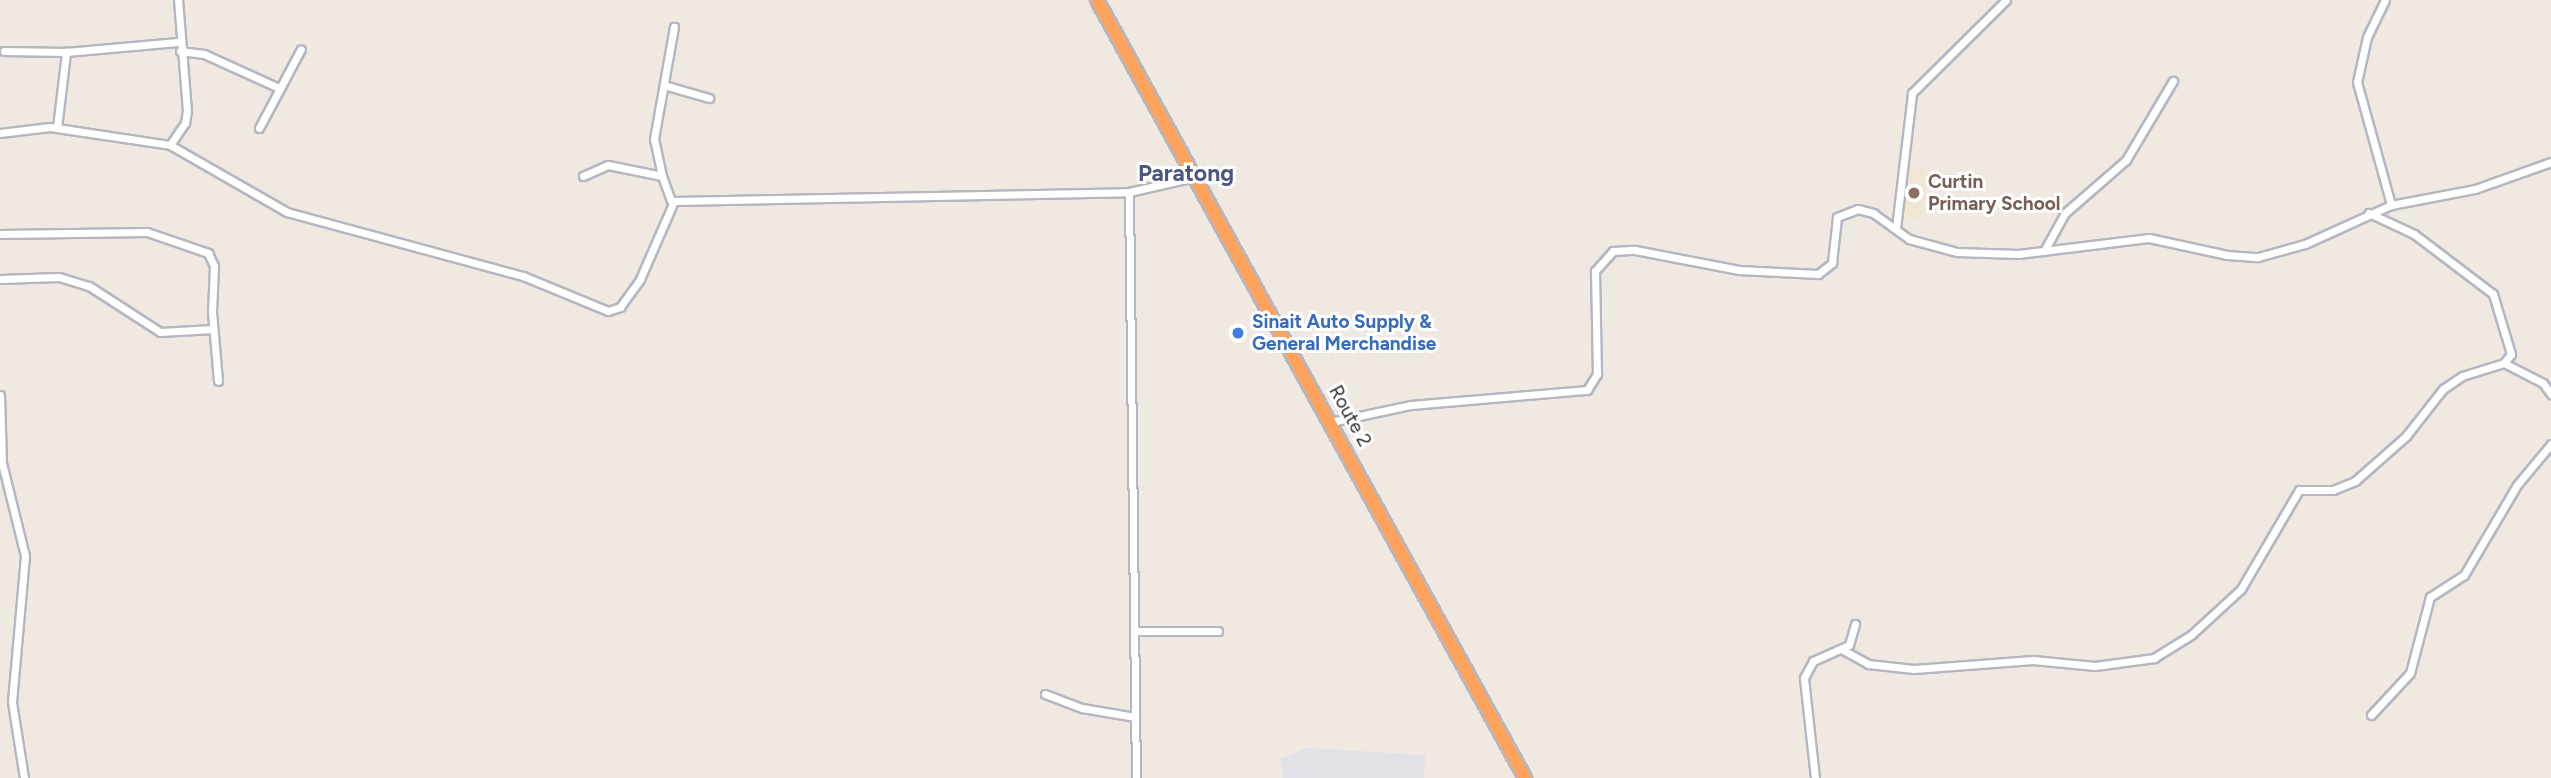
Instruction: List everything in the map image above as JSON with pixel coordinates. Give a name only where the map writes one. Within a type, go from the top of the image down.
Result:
[{"type":"highway","name":"Route 2","points":[[1097,0],[1525,778]]},
{"type":"street","points":[[170,145],[185,123],[187,111],[179,46],[178,0]]},
{"type":"street","points":[[1896,228],[1912,93],[2006,0]]},
{"type":"street","points":[[2385,0],[2363,48],[2357,82],[2391,205]]},
{"type":"street","points":[[0,134],[57,128],[170,145],[287,212],[523,276],[608,311],[620,307],[640,279],[671,201],[654,139],[674,27]]},
{"type":"street","points":[[5,51],[66,52],[179,46],[204,54],[279,88]]},
{"type":"street","points":[[259,128],[301,49]]},
{"type":"street","points":[[57,128],[66,52]]},
{"type":"street","points":[[2044,251],[2065,214],[2121,167],[2173,81]]},
{"type":"street","points":[[664,85],[709,98]]},
{"type":"street","points":[[1331,422],[1411,405],[1587,390],[1597,374],[1595,271],[1613,251],[1635,250],[1739,270],[1813,274],[1832,263],[1835,227],[1843,212],[1858,209],[1873,213],[1918,242],[1957,251],[2003,255],[2149,237],[2227,255],[2258,257],[2305,244],[2391,205],[2475,189],[2551,162]]},
{"type":"street","points":[[583,176],[608,165],[662,176]]},
{"type":"street","points":[[671,201],[1129,192],[1195,177]]},
{"type":"street","points":[[1129,192],[1136,778]]},
{"type":"street","points":[[2369,213],[2414,234],[2493,294],[2511,349],[2504,363]]},
{"type":"street","points":[[0,233],[147,232],[208,253],[214,266],[213,329],[219,381]]},
{"type":"street","points":[[0,279],[59,277],[89,286],[166,334],[213,329]]},
{"type":"street","points":[[1843,650],[1868,664],[1914,669],[2034,660],[2103,666],[2161,656],[2241,589],[2299,490],[2333,490],[2354,481],[2406,436],[2443,389],[2462,376],[2504,363],[2543,383],[2551,394]]},
{"type":"street","points":[[0,396],[2,463],[25,556],[12,702],[24,778]]},
{"type":"street","points":[[2371,715],[2410,673],[2430,597],[2464,575],[2517,485],[2551,444]]},
{"type":"street","points":[[1815,778],[1804,678],[1813,661],[1843,650],[1853,639],[1855,624]]},
{"type":"street","points":[[1134,631],[1218,631]]},
{"type":"street","points":[[1045,694],[1082,708],[1135,717]]},
{"type":"shaded area","name":"Curtin Primary School","points":[[1907,165],[1930,171],[1920,219],[1900,215]]},
{"type":"shaded area","points":[[1307,748],[1425,755],[1424,778],[1283,778],[1280,759]]},
{"type":"place","name":"Curtin Primary School","points":[[1914,193]]},
{"type":"place","name":"Sinait Auto Supply & General Merchandise","points":[[1238,333]]},
{"type":"district","name":"Paratong","points":[[1186,173]]}]
